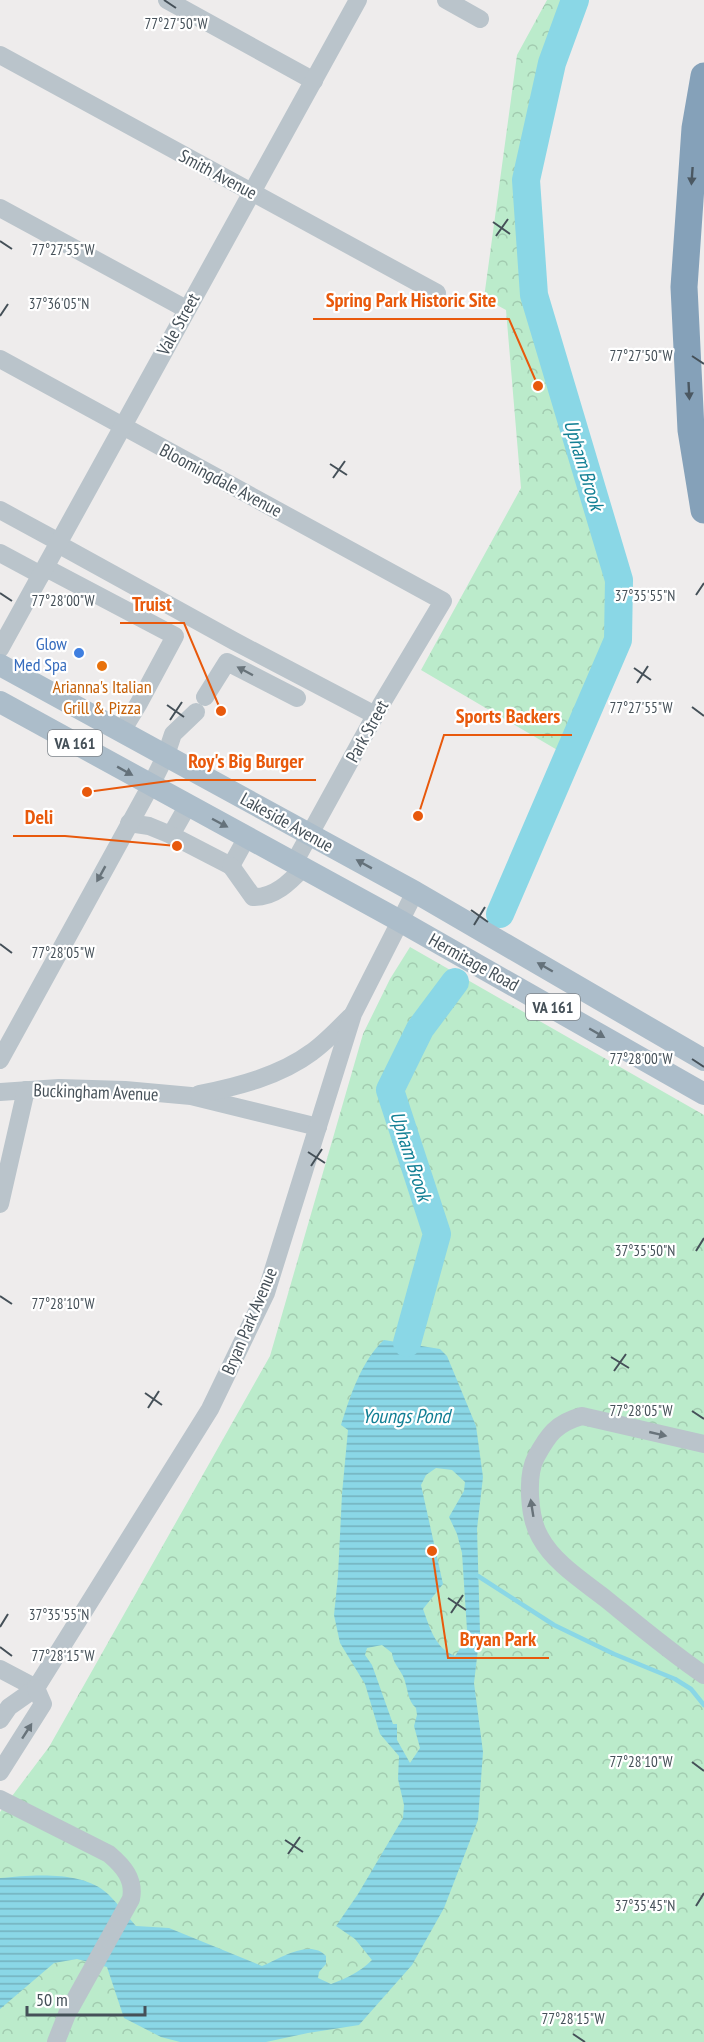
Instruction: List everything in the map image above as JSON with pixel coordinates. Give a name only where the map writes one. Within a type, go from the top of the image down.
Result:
[{"type":"highway","points":[[704,76],[695,128],[684,287],[691,430],[704,510]]},
{"type":"main road","name":"Lakeside Avenue","points":[[0,665],[415,892]]},
{"type":"main road","name":"Lakeside Avenue","points":[[0,702],[400,921]]},
{"type":"main road","name":"Hermitage Road","points":[[415,892],[704,1060]]},
{"type":"main road","name":"Hermitage Road","points":[[400,921],[704,1094]]},
{"type":"street","points":[[167,0],[314,81]]},
{"type":"street","name":"Vale Street","points":[[0,649],[358,0]]},
{"type":"street","points":[[446,0],[480,18]]},
{"type":"street","name":"Smith Avenue","points":[[0,54],[437,293]]},
{"type":"street","points":[[0,208],[186,309]]},
{"type":"street","name":"Bloomingdale Avenue","points":[[0,359],[443,601]]},
{"type":"street","points":[[0,510],[234,641],[375,715]]},
{"type":"street","points":[[0,553],[175,636],[122,731]]},
{"type":"street","name":"Park Street","points":[[299,865],[309,834],[375,715],[443,601]]},
{"type":"street","points":[[0,1060],[151,785],[166,755],[173,734],[201,704],[227,662],[297,698]]},
{"type":"street","points":[[171,835],[188,805]]},
{"type":"street","points":[[129,823],[149,826],[171,835],[231,866],[254,897],[263,898],[284,885],[299,865]]},
{"type":"street","points":[[231,866],[247,837]]},
{"type":"street","name":"Bryan Park Avenue","points":[[0,1720],[9,1707],[36,1688],[210,1409],[266,1293],[353,1014],[415,892]]},
{"type":"street","name":"Buckingham Avenue","points":[[191,1096],[243,1084],[292,1063],[311,1053],[353,1014]]},
{"type":"street","name":"Buckingham Avenue","points":[[0,1092],[59,1088],[124,1090],[191,1096],[318,1126]]},
{"type":"street","points":[[0,1204],[26,1090]]},
{"type":"street","points":[[704,1444],[582,1416],[566,1420],[555,1428],[533,1461],[529,1482],[532,1510],[539,1536],[557,1560],[704,1675]]},
{"type":"street","points":[[0,1669],[36,1688],[43,1704],[0,1772]]},
{"type":"street","points":[[0,1799],[109,1854],[124,1867],[133,1891],[67,2014],[56,2042]]},
{"type":"green space","points":[[547,0],[565,0],[551,28],[542,82],[536,169],[520,211],[534,293],[559,361],[568,411],[570,440],[589,481],[624,582],[618,610],[573,711],[559,751],[421,670],[521,488],[506,310],[484,298],[517,55]]},
{"type":"green space","points":[[410,947],[704,1115],[704,2042],[0,2042],[0,1812],[49,1747],[270,1356],[363,1034],[390,979]]},
{"type":"water","name":"Youngs Pond","points":[[384,1340],[440,1349],[447,1356],[476,1426],[483,1477],[477,1529],[480,1632],[474,1683],[483,1752],[478,1820],[444,1908],[412,1965],[359,2025],[266,2042],[180,2042],[161,2037],[124,2018],[107,1967],[77,1959],[54,1963],[0,2009],[0,1878],[42,1875],[85,1881],[108,1894],[136,1926],[169,1928],[262,1966],[303,1949],[319,1951],[326,1956],[326,1964],[319,1972],[318,1978],[331,1984],[353,1974],[372,1960],[355,1939],[336,1926],[358,1894],[403,1818],[404,1805],[398,1779],[399,1756],[380,1734],[365,1684],[340,1643],[334,1615],[348,1430],[341,1425],[357,1380]],"holes":[[[436,1468],[452,1470],[465,1482],[464,1491],[449,1517],[462,1553],[467,1630],[455,1656],[438,1643],[423,1609],[443,1584],[421,1485],[426,1475]],[[382,1645],[392,1653],[403,1676],[411,1702],[416,1708],[414,1726],[420,1748],[410,1763],[397,1740],[397,1724],[393,1724],[372,1665],[365,1655],[367,1648]]]},
{"type":"waterway","name":"Upham Brook","points":[[500,914],[618,640],[619,580],[534,295],[526,180],[552,63],[575,0]]},
{"type":"waterway","name":"Upham Brook","points":[[407,1343],[437,1234],[390,1090],[420,1029],[455,982]]},
{"type":"waterway","points":[[478,1576],[554,1625],[614,1654],[675,1679],[691,1689],[704,1705]]},
{"type":"place","name":"Spring Park Historic Site","points":[[538,386]]},
{"type":"place","name":"Glow Med Spa","points":[[79,653]]},
{"type":"place","name":"Arianna's Italian Grill & Pizza","points":[[102,666]]},
{"type":"place","name":"Truist","points":[[221,711]]},
{"type":"place","name":"Roy's Big Burger","points":[[87,792]]},
{"type":"place","name":"Sports Backers","points":[[418,816]]},
{"type":"place","name":"Deli","points":[[177,846]]},
{"type":"place","name":"Bryan Park","points":[[432,1551]]}]
